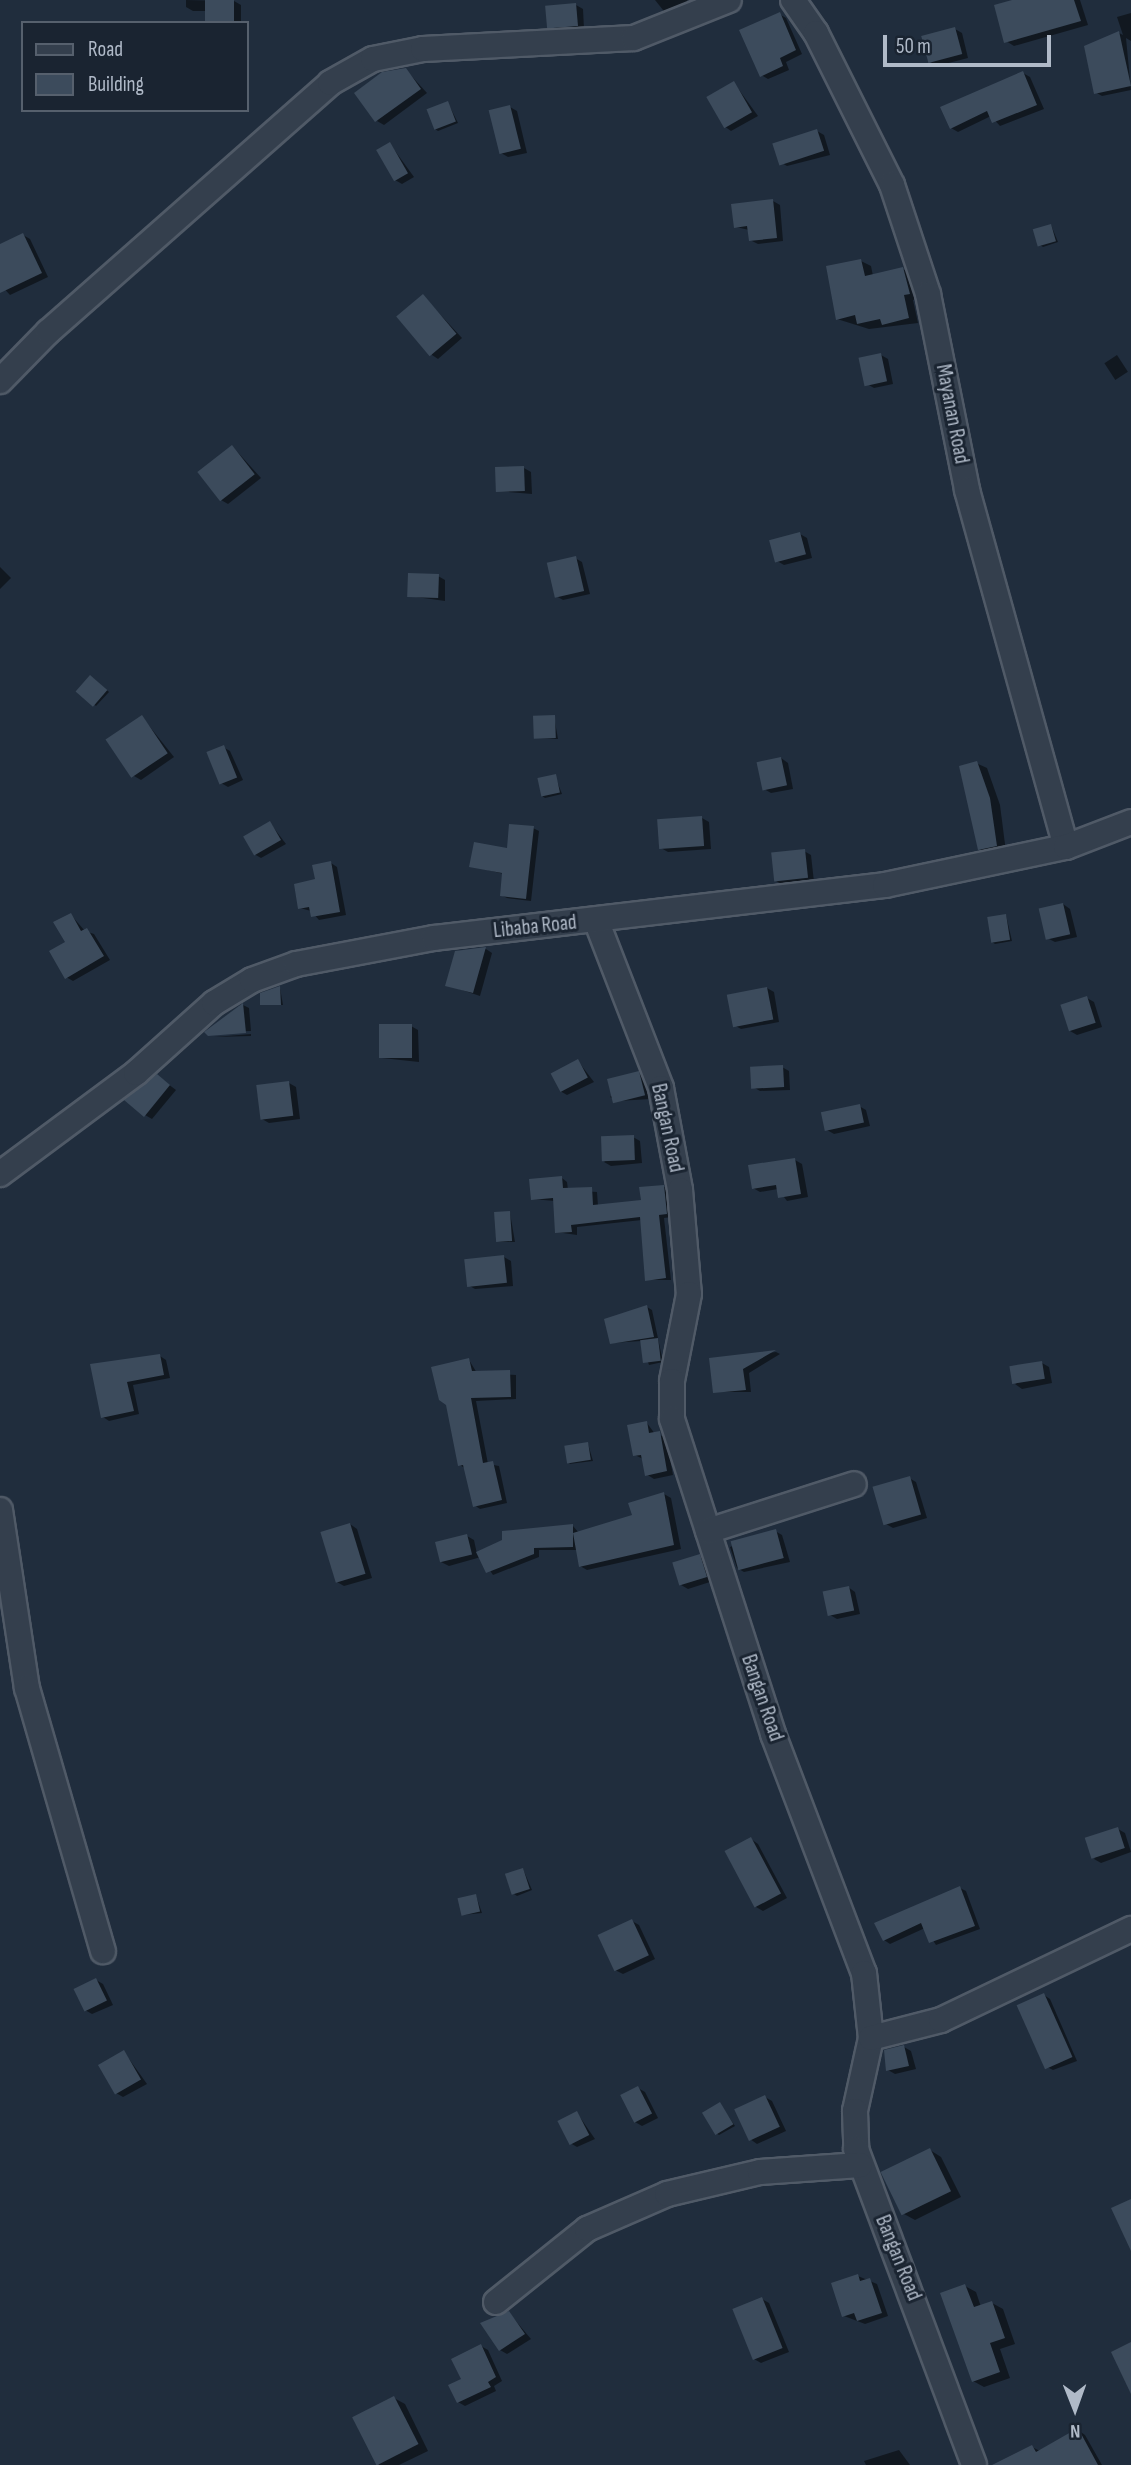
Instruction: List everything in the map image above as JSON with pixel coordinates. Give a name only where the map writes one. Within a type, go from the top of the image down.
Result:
[{"type":"street","points":[[0,381],[48,332],[330,83],[373,59],[423,49],[634,38],[729,0]]},
{"type":"street","name":"Mayanan Road","points":[[793,0],[816,33],[892,185],[928,294],[967,490],[1066,846]]},
{"type":"street","name":"Libaba Road","points":[[0,1174],[136,1073],[214,1003],[252,980],[296,964],[435,938],[885,885],[1066,846],[1131,822]]},
{"type":"street","name":"Bangan Road","points":[[597,920],[661,1088],[680,1190],[689,1294],[672,1381],[673,1419],[774,1734],[864,1973],[871,2038],[853,2130],[860,2165],[974,2465]]},
{"type":"street","points":[[708,1531],[854,1483]]},
{"type":"street","points":[[0,1510],[27,1688],[103,1951]]},
{"type":"street","points":[[871,2038],[941,2020],[1131,1929]]},
{"type":"street","points":[[496,2302],[587,2229],[667,2194],[760,2172],[860,2165]]},
{"type":"building","points":[[205,0],[234,0],[234,21],[205,21]]},
{"type":"building","points":[[1012,0],[1074,0],[1081,21],[1004,43],[994,5]]},
{"type":"building","points":[[576,3],[578,26],[547,29],[545,6]]},
{"type":"building","points":[[780,12],[796,50],[780,58],[783,66],[760,77],[739,30]]},
{"type":"building","points":[[955,27],[962,54],[928,63],[921,36]]},
{"type":"building","points":[[1119,31],[1131,86],[1094,94],[1084,46]]},
{"type":"building","points":[[406,68],[421,89],[375,122],[354,93],[382,72]]},
{"type":"building","points":[[1023,71],[1037,105],[992,123],[987,111],[950,129],[940,107]]},
{"type":"building","points":[[734,81],[752,112],[724,128],[706,97]]},
{"type":"building","points":[[448,101],[456,122],[434,130],[427,109]]},
{"type":"building","points":[[510,105],[521,149],[500,154],[489,110]]},
{"type":"building","points":[[817,129],[824,151],[779,165],[772,144]]},
{"type":"building","points":[[390,142],[408,173],[394,181],[376,150]]},
{"type":"building","points":[[773,199],[777,238],[749,241],[747,226],[734,228],[731,204]]},
{"type":"building","points":[[1051,224],[1056,241],[1038,247],[1033,229]]},
{"type":"building","points":[[23,233],[42,273],[0,293],[0,244]]},
{"type":"building","points":[[861,259],[865,276],[903,267],[910,294],[904,295],[909,318],[882,325],[880,319],[857,324],[855,315],[836,320],[826,266]]},
{"type":"building","points":[[423,294],[456,334],[430,356],[396,316]]},
{"type":"building","points":[[881,353],[887,381],[865,386],[859,358]]},
{"type":"building","points":[[232,445],[255,474],[220,501],[197,472]]},
{"type":"building","points":[[524,466],[525,491],[496,492],[495,467]]},
{"type":"building","points":[[800,532],[806,554],[775,562],[769,540]]},
{"type":"building","points":[[576,556],[584,591],[555,598],[547,563]]},
{"type":"building","points":[[408,573],[439,574],[438,598],[407,597]]},
{"type":"building","points":[[90,675],[107,690],[93,707],[76,692]]},
{"type":"building","points":[[142,715],[168,753],[131,778],[106,740]]},
{"type":"building","points":[[555,715],[556,738],[534,739],[533,716]]},
{"type":"building","points":[[224,745],[237,777],[219,785],[206,752]]},
{"type":"building","points":[[781,757],[787,785],[763,791],[757,762]]},
{"type":"building","points":[[977,761],[990,798],[997,846],[978,850],[959,766]]},
{"type":"building","points":[[556,774],[560,793],[541,797],[537,778]]},
{"type":"building","points":[[702,816],[704,846],[659,849],[657,819]]},
{"type":"building","points":[[270,821],[281,840],[254,856],[243,836]]},
{"type":"building","points":[[509,824],[534,826],[526,899],[500,896],[502,873],[469,867],[474,842],[507,848]]},
{"type":"building","points":[[805,849],[808,878],[774,881],[771,853]]},
{"type":"building","points":[[331,861],[340,912],[311,917],[309,907],[298,909],[294,884],[315,879],[312,865]]},
{"type":"building","points":[[1063,903],[1070,934],[1046,940],[1039,909]]},
{"type":"building","points":[[71,913],[81,931],[87,928],[104,956],[65,979],[49,951],[65,942],[53,922]]},
{"type":"building","points":[[1006,914],[1010,940],[991,943],[987,917]]},
{"type":"building","points":[[486,947],[473,993],[445,986],[455,951]]},
{"type":"building","points":[[280,986],[281,1005],[260,1005],[260,993]]},
{"type":"building","points":[[767,987],[773,1019],[733,1027],[727,995]]},
{"type":"building","points":[[1087,996],[1096,1023],[1069,1031],[1060,1005]]},
{"type":"building","points":[[243,1003],[246,1033],[208,1036],[204,1032]]},
{"type":"building","points":[[379,1024],[412,1024],[412,1058],[379,1058]]},
{"type":"building","points":[[578,1059],[588,1078],[560,1092],[551,1074]]},
{"type":"building","points":[[783,1065],[784,1087],[751,1089],[750,1067]]},
{"type":"building","points":[[639,1071],[645,1095],[613,1103],[607,1079]]},
{"type":"building","points":[[157,1074],[170,1085],[144,1117],[124,1100]]},
{"type":"building","points":[[289,1081],[293,1116],[261,1120],[256,1085]]},
{"type":"building","points":[[860,1104],[864,1123],[825,1131],[821,1112]]},
{"type":"building","points":[[634,1135],[635,1160],[602,1161],[601,1136]]},
{"type":"building","points":[[795,1158],[801,1194],[778,1198],[776,1185],[752,1189],[748,1165]]},
{"type":"building","points":[[562,1176],[563,1188],[592,1187],[593,1205],[641,1200],[639,1187],[664,1185],[667,1214],[659,1215],[666,1278],[645,1281],[640,1217],[571,1225],[572,1232],[555,1233],[553,1198],[531,1200],[529,1179]]},
{"type":"building","points":[[510,1211],[512,1241],[496,1242],[494,1212]]},
{"type":"building","points":[[504,1255],[507,1283],[467,1287],[464,1259]]},
{"type":"building","points":[[647,1305],[654,1337],[610,1344],[604,1319]]},
{"type":"building","points":[[658,1338],[661,1361],[643,1363],[640,1340]]},
{"type":"building","points":[[776,1350],[743,1369],[746,1390],[713,1393],[709,1358]]},
{"type":"building","points":[[160,1354],[164,1375],[127,1382],[134,1411],[101,1418],[90,1364]]},
{"type":"building","points":[[469,1358],[472,1371],[510,1370],[511,1397],[471,1398],[483,1463],[493,1461],[502,1500],[473,1507],[463,1465],[458,1466],[446,1405],[439,1400],[431,1367]]},
{"type":"building","points":[[1042,1361],[1045,1379],[1012,1384],[1009,1366]]},
{"type":"building","points":[[647,1421],[649,1433],[660,1431],[667,1471],[645,1476],[641,1455],[633,1456],[627,1425]]},
{"type":"building","points":[[588,1442],[591,1460],[567,1464],[564,1446]]},
{"type":"building","points":[[910,1476],[921,1514],[884,1525],[873,1487]]},
{"type":"building","points":[[664,1492],[674,1545],[579,1567],[573,1533],[632,1515],[628,1503]]},
{"type":"building","points":[[350,1523],[365,1574],[336,1583],[320,1532]]},
{"type":"building","points":[[573,1524],[573,1547],[534,1548],[534,1554],[486,1573],[476,1552],[502,1540],[502,1531]]},
{"type":"building","points":[[776,1529],[784,1558],[738,1570],[731,1541]]},
{"type":"building","points":[[467,1534],[472,1554],[440,1562],[435,1542]]},
{"type":"building","points":[[700,1554],[707,1577],[679,1585],[672,1562]]},
{"type":"building","points":[[849,1586],[854,1610],[828,1616],[823,1592]]},
{"type":"building","points":[[1118,1827],[1125,1848],[1092,1859],[1085,1838]]},
{"type":"building","points":[[751,1837],[781,1894],[755,1908],[725,1851]]},
{"type":"building","points":[[523,1868],[530,1889],[512,1895],[505,1874]]},
{"type":"building","points":[[960,1886],[975,1926],[929,1943],[921,1923],[883,1941],[874,1923]]},
{"type":"building","points":[[476,1894],[480,1912],[462,1916],[457,1898]]},
{"type":"building","points":[[632,1919],[649,1955],[614,1971],[598,1935]]},
{"type":"building","points":[[96,1978],[107,2000],[84,2011],[74,1989]]},
{"type":"building","points":[[1044,1993],[1072,2057],[1045,2069],[1017,2005]]},
{"type":"building","points":[[904,2045],[909,2066],[886,2071],[884,2050]]},
{"type":"building","points":[[124,2050],[141,2079],[115,2094],[98,2065]]},
{"type":"building","points":[[638,2086],[652,2114],[634,2123],[620,2095]]},
{"type":"building","points":[[765,2095],[780,2127],[749,2141],[734,2109]]},
{"type":"building","points":[[720,2102],[733,2124],[715,2135],[702,2113]]},
{"type":"building","points":[[577,2111],[589,2135],[570,2145],[557,2121]]},
{"type":"building","points":[[930,2148],[951,2191],[902,2215],[881,2172]]},
{"type":"building","points":[[1131,2199],[1131,2251],[1111,2208]]},
{"type":"building","points":[[858,2274],[860,2281],[870,2278],[882,2313],[857,2321],[854,2313],[842,2317],[831,2283]]},
{"type":"building","points":[[965,2284],[974,2307],[992,2301],[1005,2338],[990,2343],[1000,2372],[972,2382],[940,2293]]},
{"type":"building","points":[[762,2297],[783,2348],[753,2360],[732,2309]]},
{"type":"building","points":[[509,2311],[525,2334],[499,2351],[480,2323]]},
{"type":"building","points":[[1131,2342],[1131,2394],[1111,2352]]},
{"type":"building","points":[[481,2344],[496,2377],[488,2382],[491,2387],[457,2403],[448,2385],[461,2379],[451,2359]]},
{"type":"building","points":[[394,2396],[419,2444],[376,2465],[352,2417]]},
{"type":"building","points":[[1078,2428],[1098,2465],[992,2465],[1032,2445],[1036,2452]]}]
